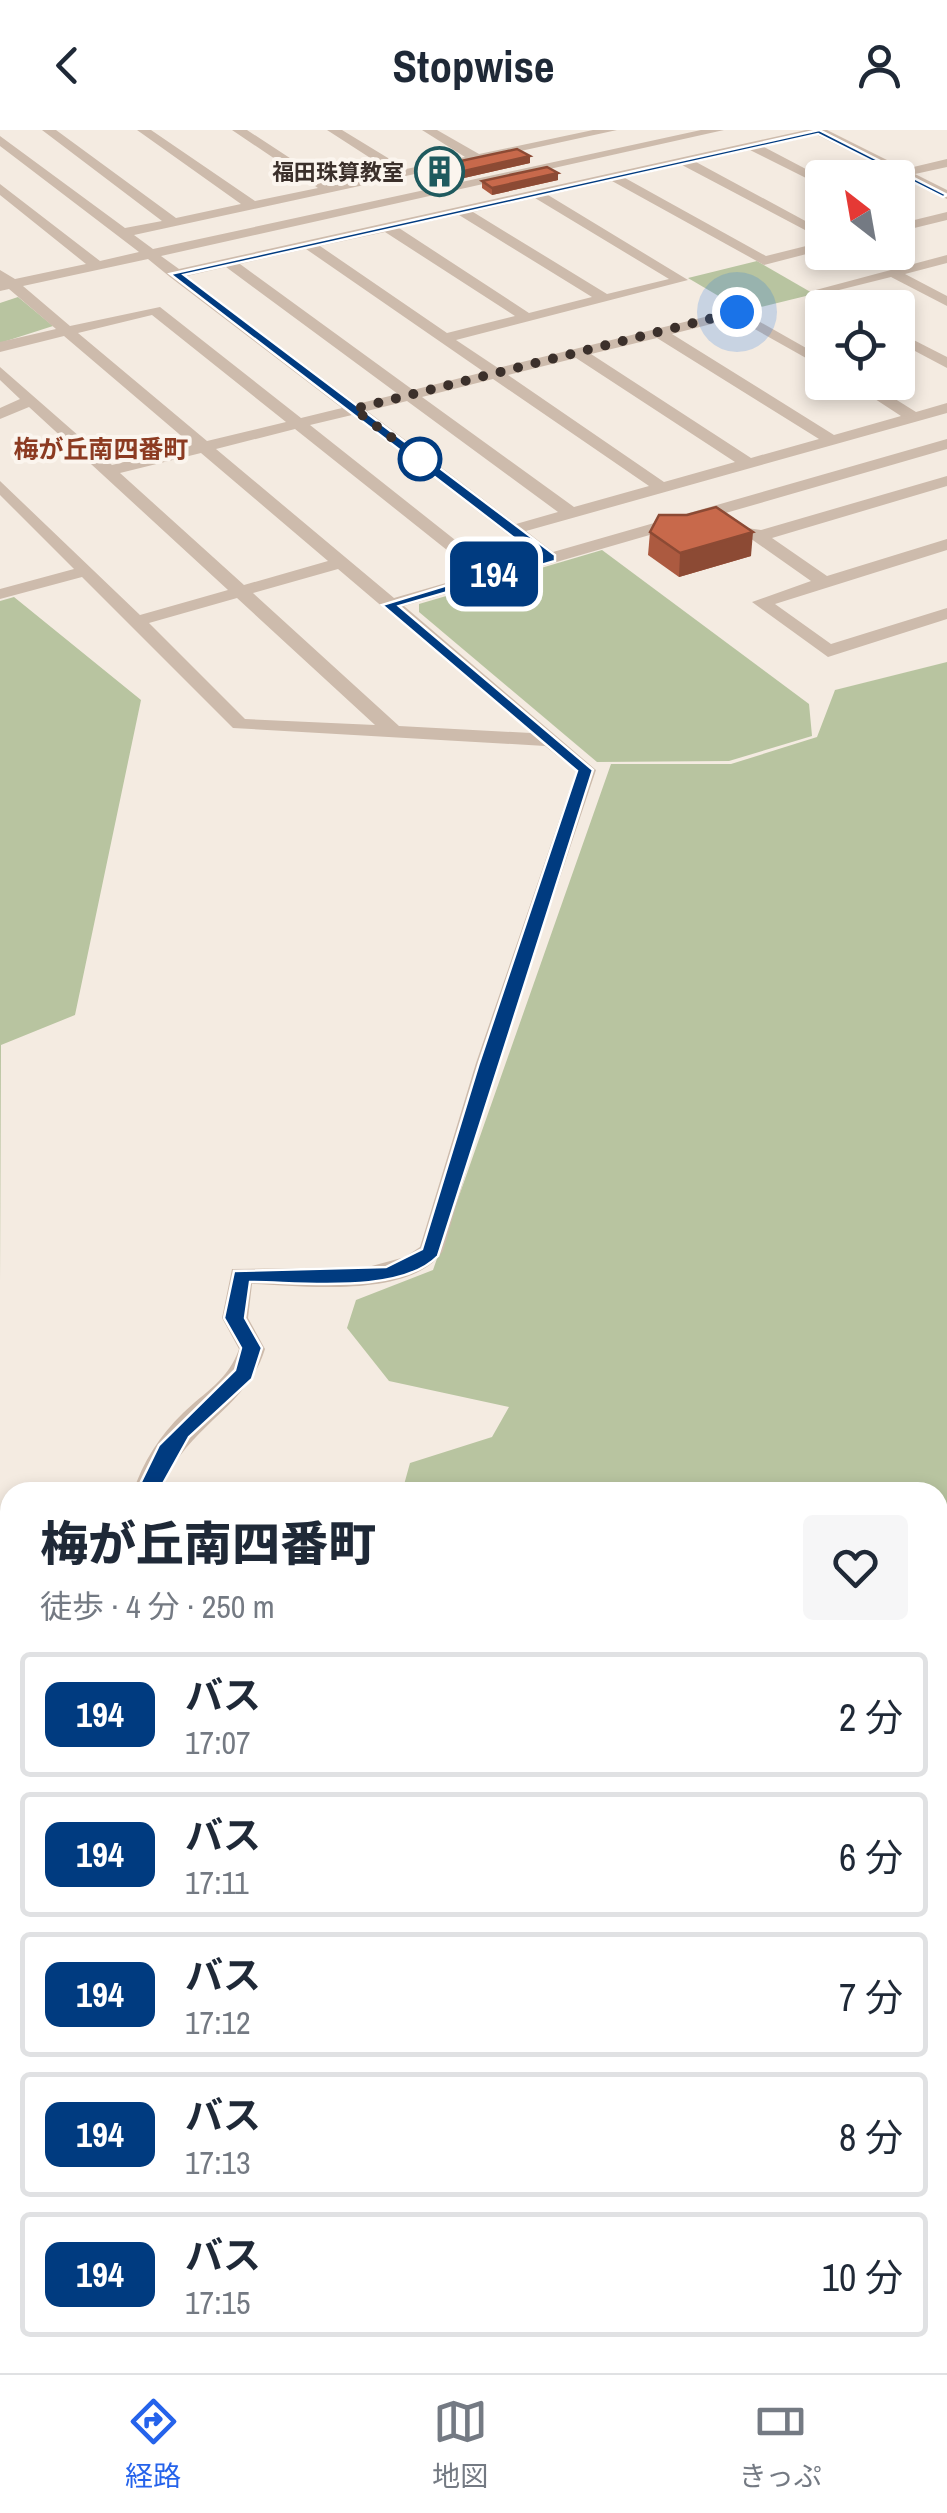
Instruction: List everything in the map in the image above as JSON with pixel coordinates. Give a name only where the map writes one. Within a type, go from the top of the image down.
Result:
[{"type":"street","points":[[143,130],[253,206]]},
{"type":"street","points":[[238,130],[330,190]]},
{"type":"street","points":[[333,130],[404,174]]},
{"type":"street","points":[[428,130],[476,158]]},
{"type":"street","points":[[531,130],[552,142]]},
{"type":"street","points":[[123,234],[611,130]]},
{"type":"street","points":[[4,281],[96,265],[718,130]]},
{"type":"street","points":[[47,131],[174,223]]},
{"type":"street","points":[[175,274],[819,131],[878,160]]},
{"type":"street","points":[[0,140],[17,138]]},
{"type":"street","points":[[0,140],[550,558]]},
{"type":"street","points":[[752,146],[805,173]]},
{"type":"street","points":[[514,150],[575,186]]},
{"type":"street","points":[[684,161],[805,226]]},
{"type":"street","points":[[915,170],[947,163]]},
{"type":"street","points":[[614,176],[764,260],[805,250]]},
{"type":"street","points":[[915,179],[947,195]]},
{"type":"street","points":[[0,188],[96,265]]},
{"type":"street","points":[[445,338],[682,280],[537,194]]},
{"type":"street","points":[[462,210],[605,299]]},
{"type":"street","points":[[915,222],[947,216]]},
{"type":"street","points":[[387,227],[526,318]]},
{"type":"street","points":[[309,245],[662,488]]},
{"type":"street","points":[[826,290],[947,259]]},
{"type":"street","points":[[228,262],[572,514]]},
{"type":"street","points":[[894,273],[947,302]]},
{"type":"street","points":[[4,281],[586,770],[488,1063],[431,1251],[422,1260],[388,1274],[241,1276],[234,1318],[252,1348],[245,1374],[181,1432],[151,1482]]},
{"type":"street","points":[[0,347],[155,310],[490,576]]},
{"type":"street","points":[[109,471],[737,312],[805,353]]},
{"type":"street","points":[[658,332],[832,440]]},
{"type":"street","points":[[915,346],[947,364]]},
{"type":"street","points":[[578,352],[749,464]]},
{"type":"street","points":[[0,372],[394,732]]},
{"type":"street","points":[[0,414],[31,400]]},
{"type":"street","points":[[886,400],[914,417]]},
{"type":"street","points":[[512,530],[947,408]]},
{"type":"street","points":[[389,605],[947,444]]},
{"type":"street","points":[[759,536],[947,481]]},
{"type":"street","points":[[0,486],[240,724],[549,740]]},
{"type":"street","points":[[720,509],[825,582]]},
{"type":"street","points":[[947,544],[761,602],[828,651],[947,612]]},
{"type":"street","points":[[136,621],[340,563]]},
{"type":"street","points":[[0,594],[86,570]]},
{"type":"green space","points":[[757,261],[807,290],[805,296],[744,311],[688,278]]},
{"type":"green space","points":[[18,297],[53,326],[0,343],[0,303]]},
{"type":"green space","points":[[602,550],[809,704],[812,736],[729,761],[597,762],[419,612],[419,604]]},
{"type":"green space","points":[[14,597],[141,700],[75,1015],[1,1045],[0,1284],[0,601]]},
{"type":"green space","points":[[947,662],[947,1482],[405,1482],[410,1463],[492,1437],[509,1407],[389,1381],[347,1328],[356,1300],[433,1270],[611,764],[731,764],[817,737],[835,690]]},
{"type":"building","points":[[517,149],[530,156],[464,171],[451,163]]},
{"type":"building","points":[[547,167],[558,173],[492,188],[482,181]]},
{"type":"building","points":[[716,507],[753,532],[680,553],[650,532],[659,515],[687,515]]},
{"type":"bus line","name":"194","points":[[150,1482],[166,1450],[181,1432],[245,1374],[252,1348],[234,1318],[241,1276],[388,1274],[422,1260],[431,1251],[488,1063],[586,770],[389,605],[550,558],[175,274],[819,131],[947,195]]},
{"type":"place","name":"福田珠算教室","points":[[439,172]]},
{"type":"district","name":"梅が丘南四番町","points":[[101,449]]},
{"type":"route","points":[[420,459],[354,409],[737,312]]}]
